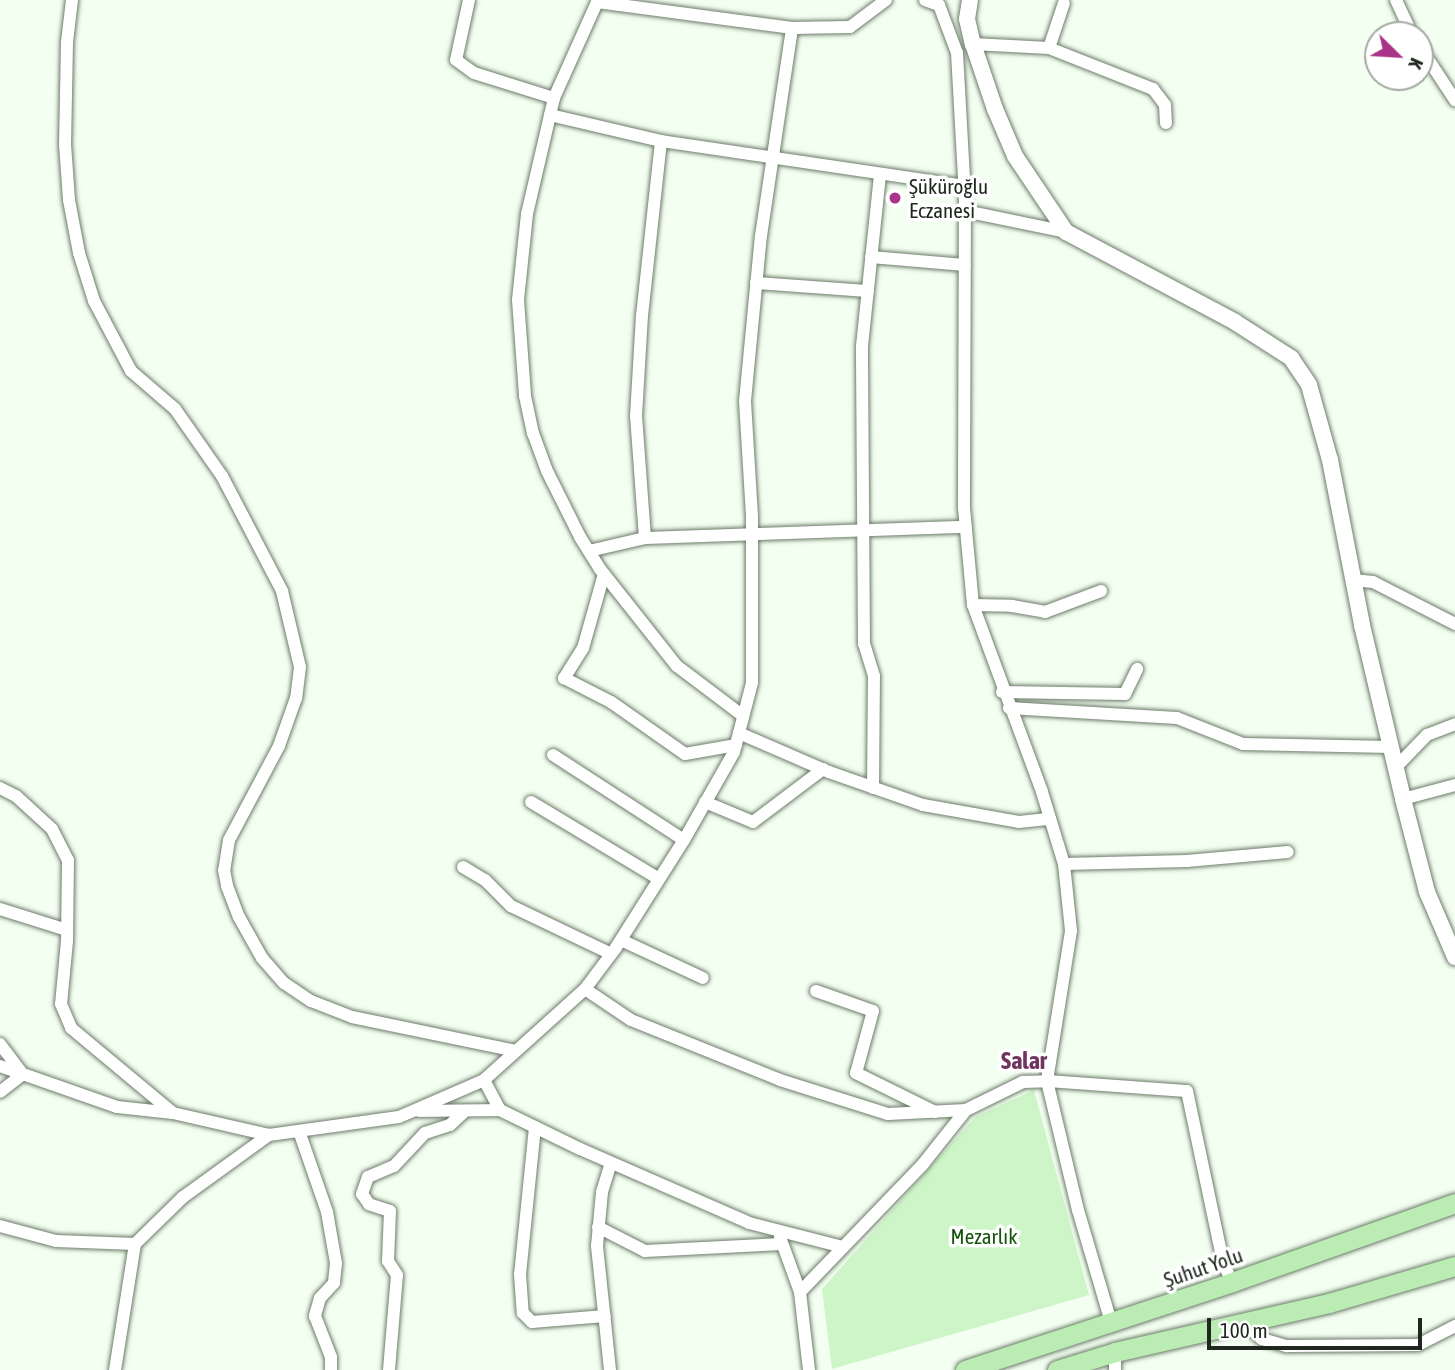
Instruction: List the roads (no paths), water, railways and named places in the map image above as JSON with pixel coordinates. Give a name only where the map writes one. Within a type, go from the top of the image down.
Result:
[{"type":"main road","name":"Şuhut Yolu","points":[[965,1370],[1232,1282],[1455,1203]]},
{"type":"main road","points":[[1057,1370],[1115,1361],[1252,1320],[1329,1303],[1455,1266]]},
{"type":"street","points":[[72,0],[67,42],[69,86],[65,144],[69,200],[79,253],[94,301],[131,371],[175,409],[222,475],[282,591],[300,667],[296,698],[279,746],[229,840],[224,870],[227,886],[239,916],[262,958],[284,983],[312,1001],[352,1017],[516,1051]]},
{"type":"street","points":[[469,0],[456,60],[474,73],[554,98]]},
{"type":"street","points":[[743,716],[677,666],[604,574],[547,471],[533,433],[525,396],[518,300],[527,215],[554,98],[597,1],[665,7],[792,28],[850,27],[886,0]]},
{"type":"street","points":[[925,0],[939,5],[957,53],[965,211],[966,527],[973,605],[1064,864],[1071,932],[1047,1081],[1077,1210],[1111,1322]]},
{"type":"street","points":[[970,0],[967,19],[972,44],[1015,156],[1066,232]]},
{"type":"street","points":[[1396,0],[1406,21]]},
{"type":"street","points":[[1049,48],[1064,3]]},
{"type":"street","points":[[0,1066],[117,1107],[173,1113],[269,1135],[399,1118],[484,1080],[585,989],[621,940],[705,802],[737,739],[752,683],[752,536],[745,401],[756,284],[792,28]]},
{"type":"street","points":[[972,44],[1049,48],[1153,89],[1165,105],[1166,123]]},
{"type":"street","points":[[1434,68],[1455,100]]},
{"type":"street","points":[[550,115],[661,141],[964,186]]},
{"type":"street","points":[[645,538],[636,416],[642,316],[661,141]]},
{"type":"street","points":[[873,788],[874,676],[864,644],[862,346],[880,174]]},
{"type":"street","points":[[965,211],[1066,232],[1235,322],[1291,358],[1309,385],[1330,460],[1353,580],[1403,799],[1427,892],[1455,957]]},
{"type":"street","points":[[871,257],[965,265]]},
{"type":"street","points":[[756,284],[868,291]]},
{"type":"street","points":[[589,551],[645,538],[966,527]]},
{"type":"street","points":[[604,574],[583,648],[564,678],[611,702],[685,754],[737,739],[923,805],[1019,822],[1050,819]]},
{"type":"street","points":[[1353,580],[1373,582],[1455,624]]},
{"type":"street","points":[[973,605],[1012,606],[1045,612],[1101,591]]},
{"type":"street","points":[[1002,691],[1125,694],[1137,668]]},
{"type":"street","points":[[1009,708],[1177,718],[1243,744],[1391,747]]},
{"type":"street","points":[[1396,767],[1427,735],[1455,724]]},
{"type":"street","points":[[553,755],[684,840]]},
{"type":"street","points":[[705,802],[753,822],[823,769]]},
{"type":"street","points":[[1403,799],[1455,785]]},
{"type":"street","points":[[0,788],[16,796],[52,829],[68,860],[67,930],[61,1004],[71,1028],[173,1113]]},
{"type":"street","points":[[531,802],[659,879]]},
{"type":"street","points":[[1064,864],[1187,861],[1288,852]]},
{"type":"street","points":[[463,867],[485,880],[511,906],[611,954]]},
{"type":"street","points":[[0,909],[67,930]]},
{"type":"street","points":[[621,940],[703,978]]},
{"type":"street","points":[[585,989],[631,1020],[780,1080],[888,1114],[966,1110],[1023,1082],[1047,1081],[1187,1091],[1223,1262],[1232,1282]]},
{"type":"street","points":[[816,991],[873,1011],[856,1073],[938,1113]]},
{"type":"street","points":[[0,1044],[23,1074]]},
{"type":"street","points":[[0,1092],[23,1074]]},
{"type":"street","points":[[484,1080],[499,1110]]},
{"type":"street","points":[[414,1111],[499,1110],[611,1163],[749,1223],[843,1247]]},
{"type":"street","points":[[800,1292],[923,1164],[966,1110]]},
{"type":"street","points":[[389,1370],[397,1275],[388,1261],[390,1211],[369,1204],[362,1195],[368,1177],[394,1167],[425,1133],[450,1125],[465,1111]]},
{"type":"street","points":[[535,1127],[520,1274],[523,1313],[533,1322],[604,1316]]},
{"type":"street","points":[[299,1131],[327,1212],[336,1263],[334,1283],[320,1298],[316,1315],[331,1357],[331,1370]]},
{"type":"street","points":[[115,1370],[135,1244],[183,1197],[269,1135]]},
{"type":"street","points":[[610,1370],[597,1246],[602,1192],[611,1163]]},
{"type":"street","points":[[0,1226],[56,1241],[135,1244]]},
{"type":"street","points":[[598,1227],[645,1251],[782,1244]]},
{"type":"street","points":[[778,1230],[800,1292],[809,1370]]},
{"type":"street","points":[[1252,1320],[1255,1333],[1262,1339],[1287,1346],[1418,1345],[1455,1326]]},
{"type":"place","name":"Şüküroğlu Eczanesi","points":[[895,198]]},
{"type":"district","name":"Salar","points":[[1024,1061]]},
{"type":"park label","name":"Mezarlık","points":[[984,1236]]}]
